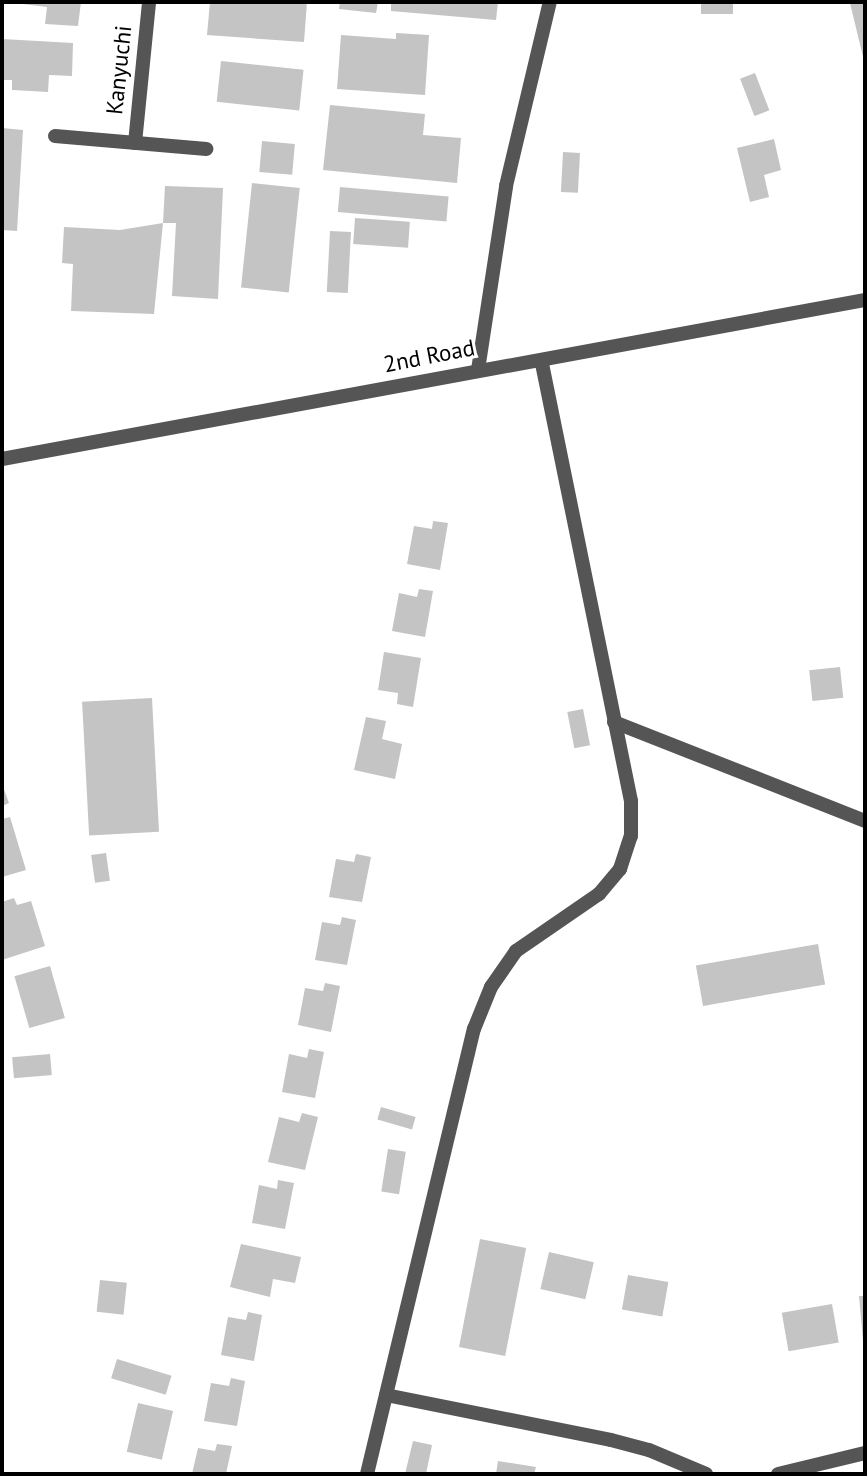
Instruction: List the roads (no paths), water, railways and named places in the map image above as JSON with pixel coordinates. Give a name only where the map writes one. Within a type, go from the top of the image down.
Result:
[{"type":"street","name":"Kanyuchi","points":[[135,143],[149,2]]},
{"type":"street","points":[[478,370],[506,186],[550,2]]},
{"type":"street","points":[[55,136],[206,149]]},
{"type":"street","name":"2nd Road","points":[[2,459],[865,300]]},
{"type":"street","points":[[368,1474],[474,1029],[491,987],[516,951],[599,894],[620,869],[631,836],[631,800],[541,360]]},
{"type":"street","points":[[614,722],[865,821]]},
{"type":"street","points":[[386,1395],[611,1440],[649,1450],[706,1474]]},
{"type":"street","points":[[778,1474],[865,1453]]}]
